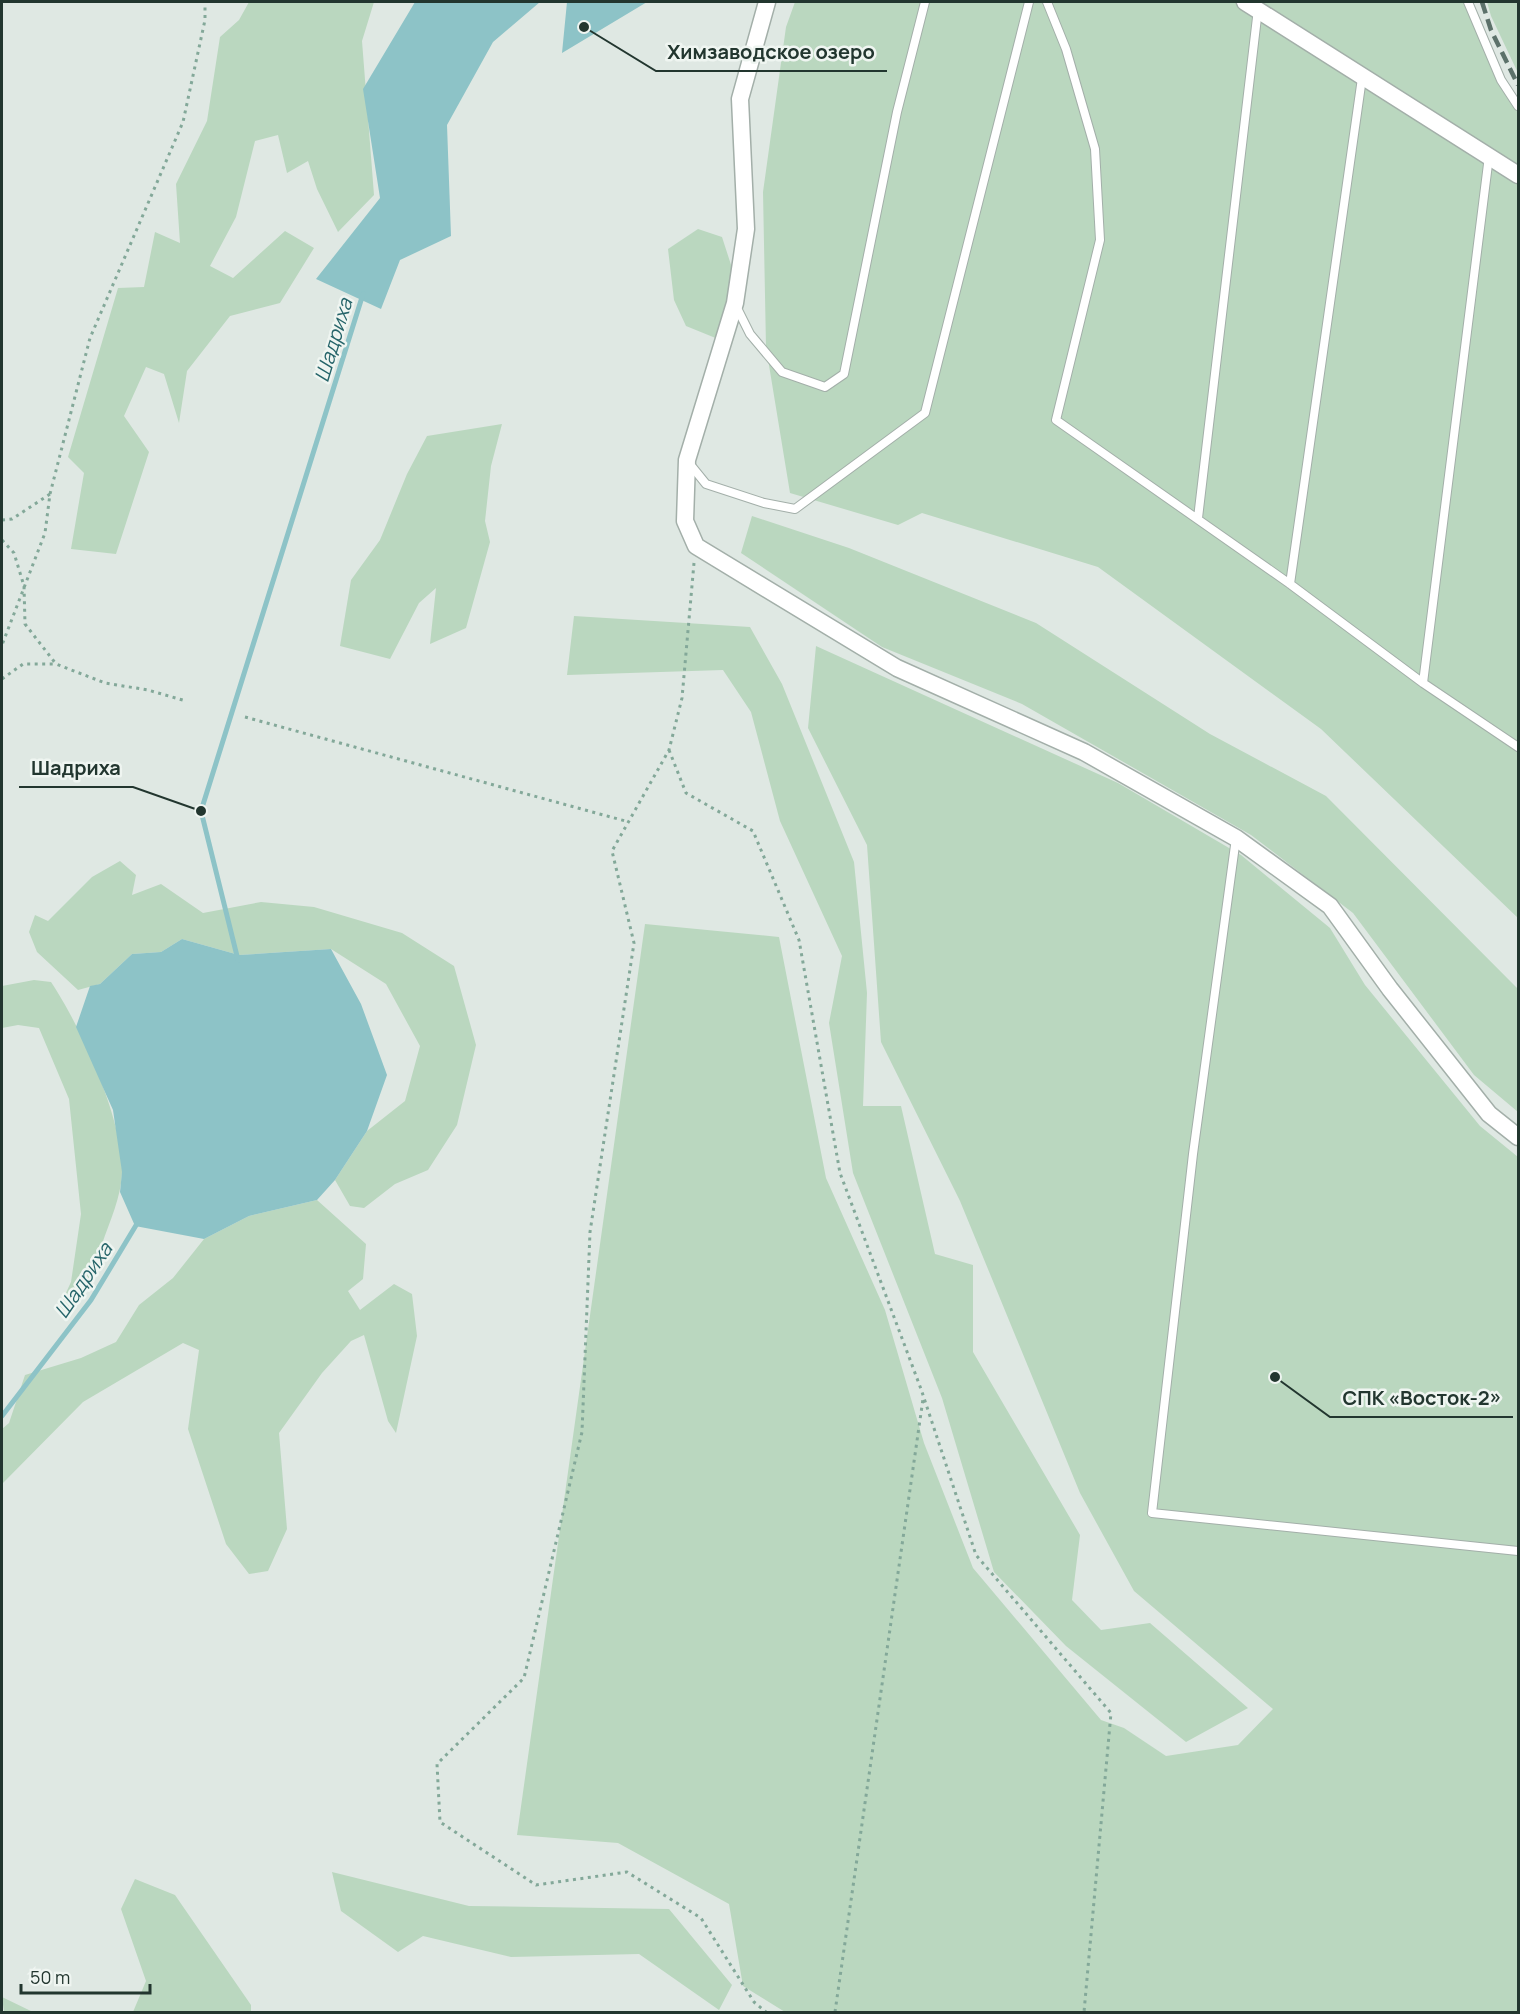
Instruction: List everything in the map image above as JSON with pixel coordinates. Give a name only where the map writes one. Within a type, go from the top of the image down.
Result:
[{"type":"street","points":[[767,2],[740,99],[746,229],[735,303],[687,460],[685,521],[696,546],[897,668],[1084,752],[1236,838],[1330,906],[1390,988],[1489,1114],[1518,1137]]},
{"type":"street","points":[[1254,4],[1362,78],[1518,175]]},
{"type":"lane","points":[[735,303],[750,334],[782,372],[825,387],[844,374],[897,112],[925,2]]},
{"type":"lane","points":[[687,460],[706,484],[764,503],[795,509],[925,413],[1029,2]]},
{"type":"lane","points":[[1047,2],[1066,49],[1095,148],[1100,240],[1056,420],[1198,518],[1423,683],[1518,747]]},
{"type":"lane","points":[[1468,2],[1501,80],[1518,106]]},
{"type":"lane","points":[[1198,518],[1254,4]]},
{"type":"lane","points":[[1290,584],[1362,78]]},
{"type":"lane","points":[[1423,683],[1489,156]]},
{"type":"lane","points":[[1236,838],[1193,1154],[1152,1513],[1518,1551]]},
{"type":"path","points":[[2,645],[45,533],[50,494],[90,338],[183,122],[205,20],[205,2]]},
{"type":"path","points":[[2,520],[12,519],[50,494]]},
{"type":"path","points":[[2,540],[14,553],[24,586],[25,624],[56,664]]},
{"type":"path","points":[[696,546],[682,698],[669,750],[612,851],[633,943],[590,1232],[582,1432],[524,1678],[437,1764],[440,1822],[537,1885],[627,1872],[701,1918],[754,2002],[766,2013]]},
{"type":"path","points":[[2,679],[23,664],[56,664],[105,683],[148,690],[186,701]]},
{"type":"path","points":[[244,717],[629,822]]},
{"type":"path","points":[[669,750],[686,793],[753,831],[799,940],[840,1173],[923,1397],[976,1555],[1111,1713],[1084,2013]]},
{"type":"path","points":[[835,2013],[923,1397]]},
{"type":"green space","points":[[249,2],[374,2],[362,41],[374,195],[338,232],[317,189],[308,161],[287,173],[278,135],[255,141],[236,217],[210,266],[233,278],[285,231],[314,248],[280,303],[230,316],[187,371],[179,423],[164,374],[146,367],[124,416],[149,452],[116,554],[71,549],[84,473],[68,457],[118,288],[144,287],[155,232],[180,243],[176,184],[207,121],[220,37],[239,20]]},
{"type":"green space","points":[[795,2],[1465,2],[1499,83],[1518,113],[1518,918],[1321,729],[1098,567],[922,513],[898,525],[790,493],[766,347],[763,192],[786,27]]},
{"type":"green space","points":[[1487,2],[1518,2],[1518,73],[1491,16]]},
{"type":"green space","points":[[698,229],[722,237],[733,271],[718,339],[686,326],[674,300],[668,249]]},
{"type":"green space","points":[[502,424],[491,466],[485,521],[490,542],[466,628],[430,644],[436,588],[419,603],[390,659],[340,646],[351,580],[380,540],[407,474],[427,436]]},
{"type":"green space","points":[[752,516],[849,548],[1036,623],[1210,734],[1326,796],[1518,989],[1518,1112],[1474,1075],[1353,913],[1251,835],[1022,704],[882,647],[741,553]]},
{"type":"green space","points":[[574,616],[750,627],[782,684],[854,862],[867,993],[863,1106],[901,1106],[935,1254],[973,1265],[973,1352],[1080,1535],[1072,1600],[1101,1630],[1150,1623],[1248,1708],[1186,1742],[1066,1646],[994,1572],[942,1398],[853,1173],[829,1023],[842,956],[780,821],[751,712],[723,670],[567,675]]},
{"type":"green space","points":[[816,646],[1118,783],[1241,855],[1330,928],[1365,985],[1480,1126],[1518,1157],[1518,2012],[785,2012],[743,1986],[729,1904],[618,1843],[517,1835],[645,924],[779,937],[826,1178],[885,1310],[924,1443],[973,1568],[1101,1720],[1124,1728],[1166,1756],[1238,1745],[1273,1709],[1134,1591],[1080,1493],[960,1201],[881,1042],[867,845],[808,728]]},
{"type":"green space","points":[[120,861],[136,875],[132,895],[161,884],[203,913],[261,902],[314,907],[402,933],[454,966],[476,1045],[457,1125],[428,1170],[395,1184],[364,1208],[350,1206],[335,1180],[367,1131],[405,1101],[420,1046],[386,984],[331,949],[239,955],[182,939],[161,952],[132,954],[100,984],[78,990],[37,952],[29,932],[35,915],[48,921],[92,877]]},
{"type":"green space","points":[[34,980],[51,982],[75,1023],[108,1101],[121,1152],[122,1173],[115,1209],[89,1280],[70,1314],[59,1308],[71,1282],[81,1214],[69,1099],[39,1028],[18,1025],[2,1028],[2,986]]},
{"type":"green space","points":[[317,1200],[366,1244],[363,1279],[348,1291],[360,1310],[394,1284],[412,1294],[417,1336],[396,1433],[388,1421],[364,1335],[351,1341],[322,1373],[279,1433],[287,1529],[268,1571],[249,1574],[226,1544],[188,1429],[199,1350],[183,1343],[83,1402],[2,1484],[2,1429],[9,1423],[25,1375],[81,1358],[116,1342],[139,1305],[173,1278],[204,1239],[249,1216]]},
{"type":"green space","points":[[332,1872],[469,1906],[669,1909],[732,1985],[719,2010],[639,1954],[511,1957],[423,1936],[398,1952],[341,1911]]},
{"type":"green space","points":[[135,1879],[175,1895],[251,2005],[251,2012],[133,2012],[146,1981],[121,1909]]},
{"type":"green space","points":[[2,1997],[33,2012],[4,2012]]},
{"type":"water","points":[[415,2],[540,2],[493,42],[447,125],[451,236],[400,260],[381,309],[316,279],[380,198],[363,89]]},
{"type":"water","points":[[567,2],[647,2],[562,53]]},
{"type":"water","points":[[182,939],[239,955],[331,949],[361,1004],[387,1075],[367,1131],[335,1180],[317,1200],[249,1216],[204,1239],[135,1226],[120,1192],[122,1172],[113,1110],[76,1027],[90,986],[100,984],[132,954],[161,952]]},
{"type":"waterway","name":"Шадриха","points":[[238,960],[201,811],[363,294]]},
{"type":"waterway","name":"Шадриха","points":[[2,1416],[91,1300],[138,1222]]},
{"type":"railway","points":[[1482,2],[1491,30],[1518,85]]},
{"type":"place","name":"Химзаводское озеро","points":[[584,27]]},
{"type":"place","name":"Шадриха","points":[[201,811]]},
{"type":"place","name":"СПК «Восток-2»","points":[[1275,1377]]}]
